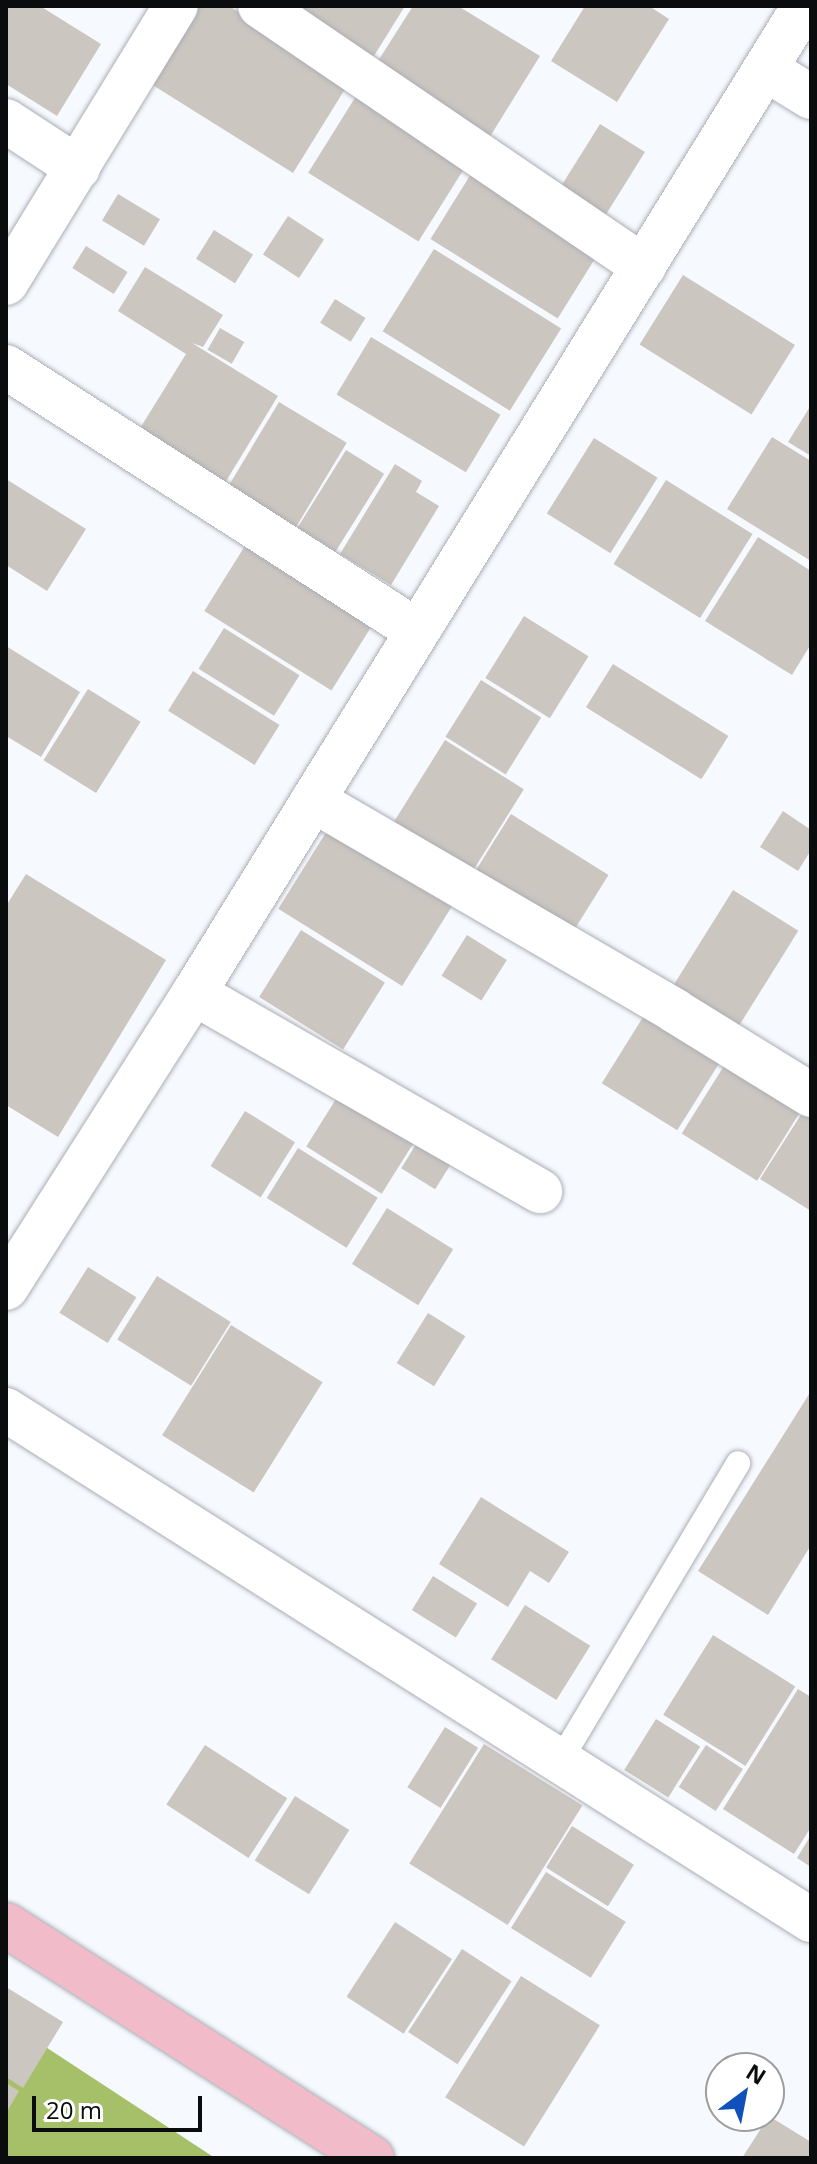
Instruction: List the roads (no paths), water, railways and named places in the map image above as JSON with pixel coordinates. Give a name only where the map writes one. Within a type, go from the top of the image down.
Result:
[{"type":"main road","points":[[6,1925],[372,2158]]},
{"type":"street","points":[[6,283],[176,6]]},
{"type":"street","points":[[260,6],[644,267]]},
{"type":"street","points":[[6,1288],[194,993],[804,6]]},
{"type":"street","points":[[767,70],[811,97]]},
{"type":"street","points":[[6,121],[78,168]]},
{"type":"street","points":[[6,367],[418,631]]},
{"type":"street","points":[[313,800],[675,1011],[811,1095]]},
{"type":"street","points":[[194,993],[540,1191]]},
{"type":"street","points":[[6,1410],[811,1920]]},
{"type":"lane","points":[[560,1761],[738,1463]]}]
